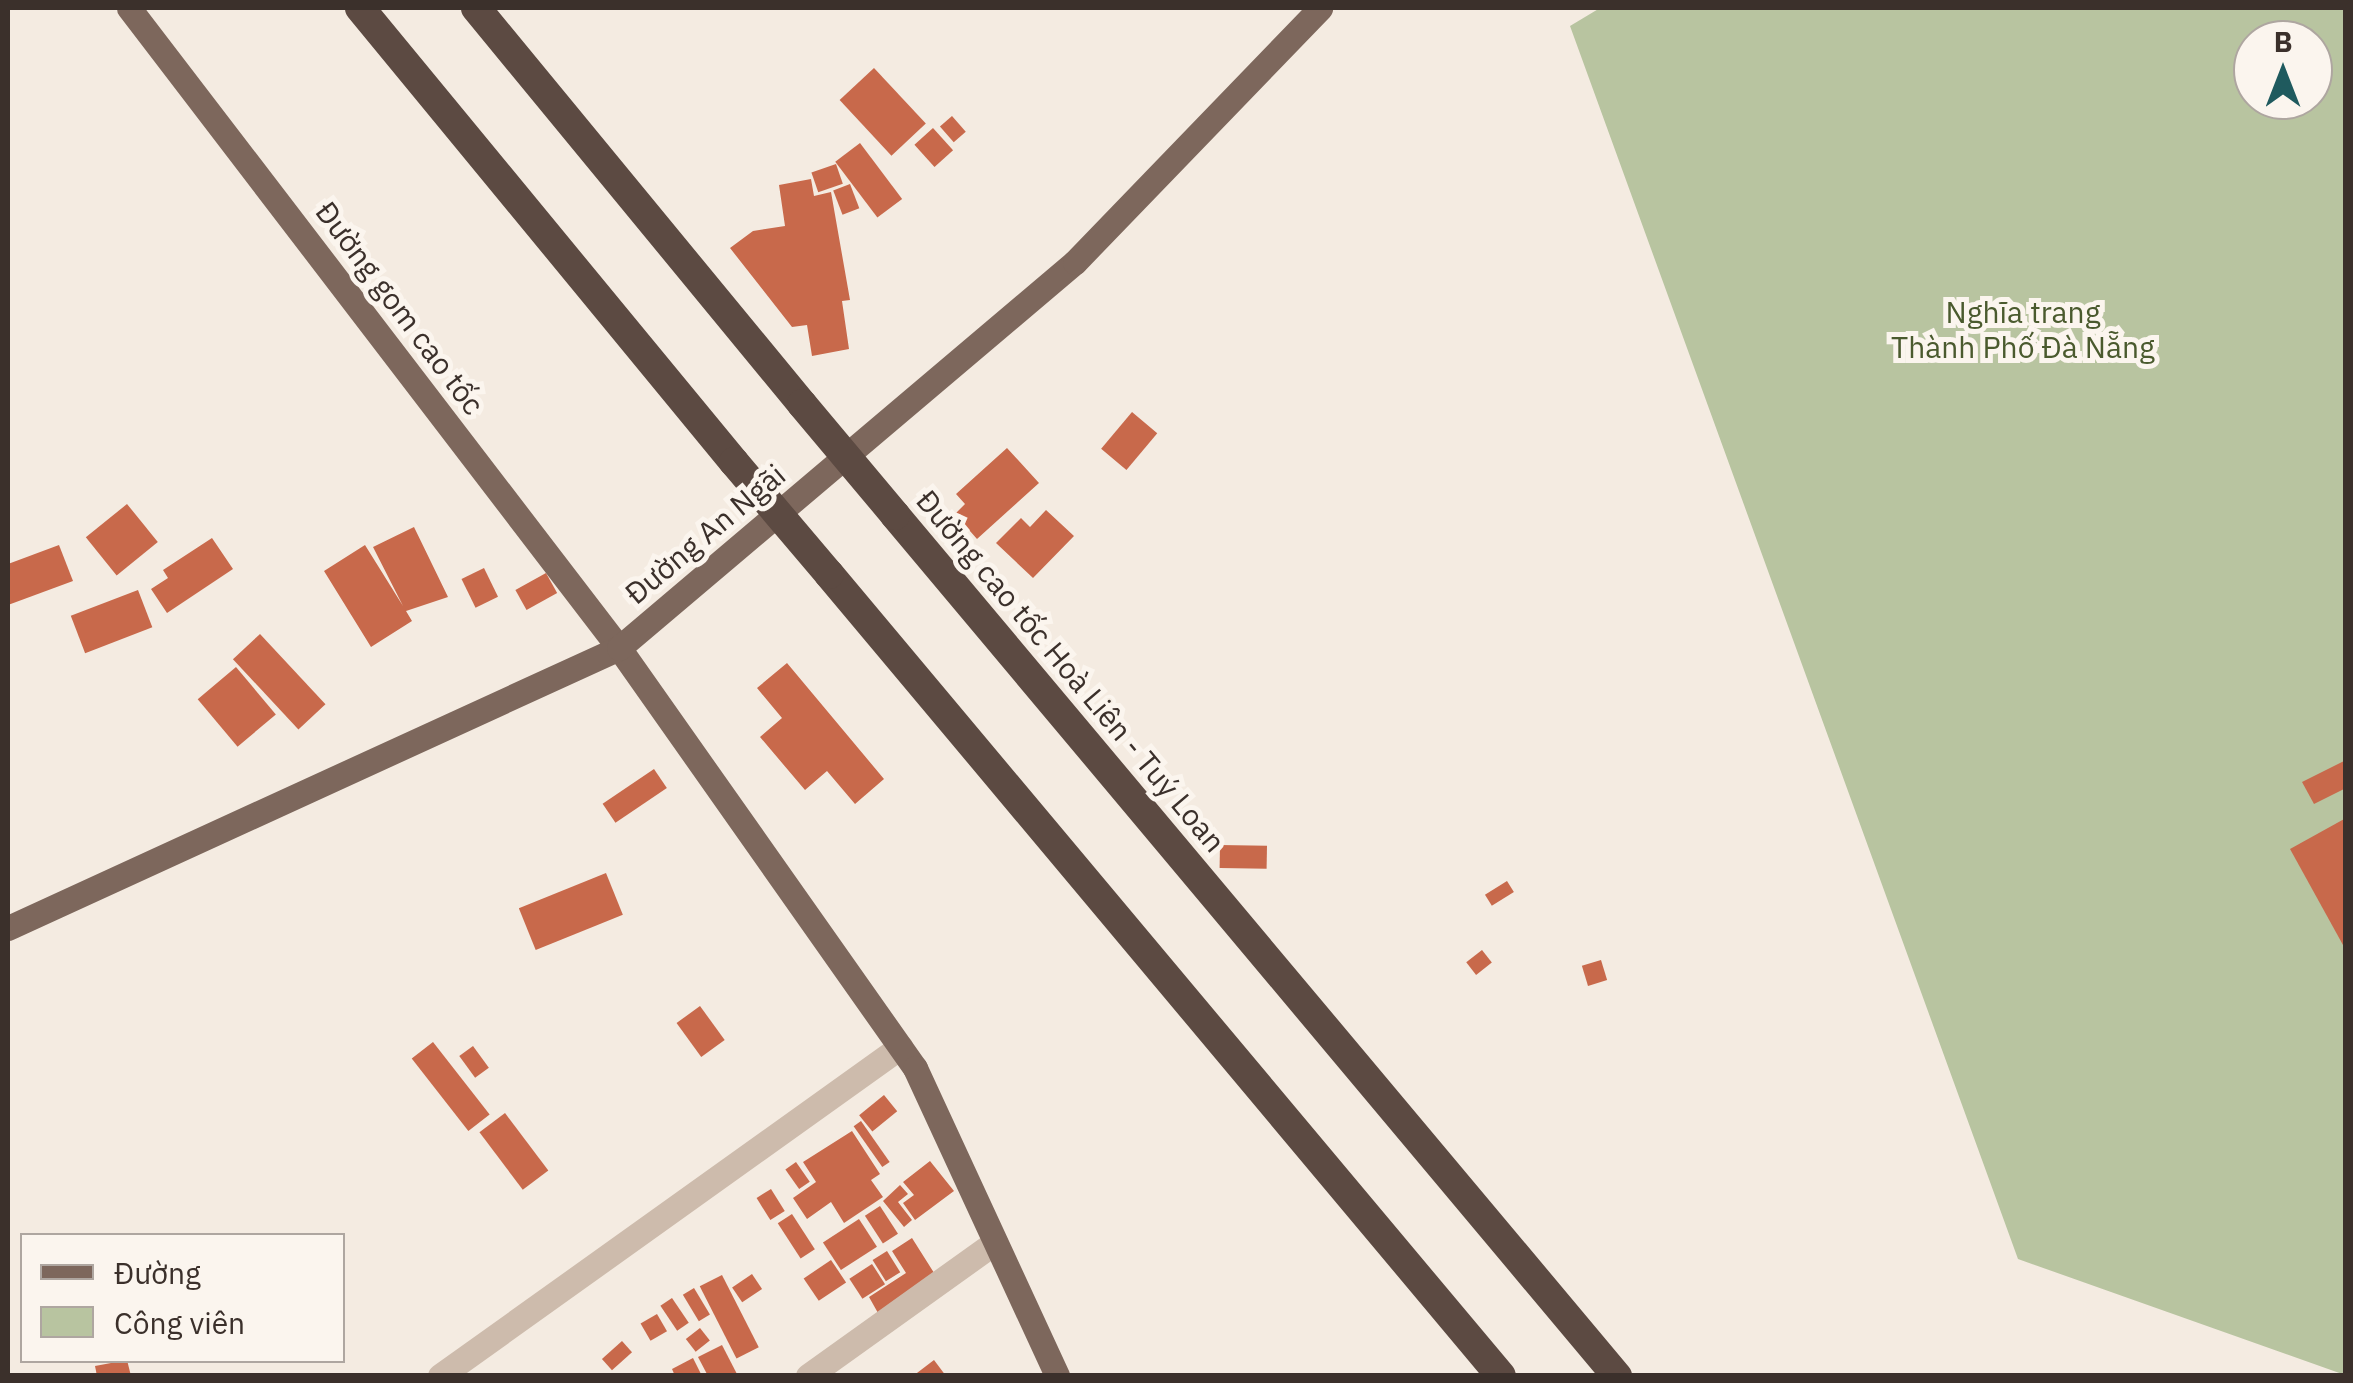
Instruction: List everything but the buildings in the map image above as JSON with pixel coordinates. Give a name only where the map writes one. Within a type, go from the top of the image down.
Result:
[{"type":"highway","points":[[360,8],[734,462],[1501,1376]]},
{"type":"highway","name":"Đường cao tốc Hoà Liên - Tuý Loan","points":[[476,8],[802,404],[1617,1376]]},
{"type":"main road","name":"Đường gom cao tốc","points":[[129,8],[619,648],[900,1047],[1057,1376]]},
{"type":"main road","name":"Đường An Ngãi","points":[[8,928],[619,648],[1075,262],[1320,8]]},
{"type":"street","points":[[440,1376],[900,1047]]},
{"type":"street","points":[[808,1376],[995,1242]]},
{"type":"green space","name":"Nghĩa trang Thành Phố Đà Nẵng","points":[[1600,8],[2345,8],[2345,1375],[2018,1259],[1570,26]]}]
